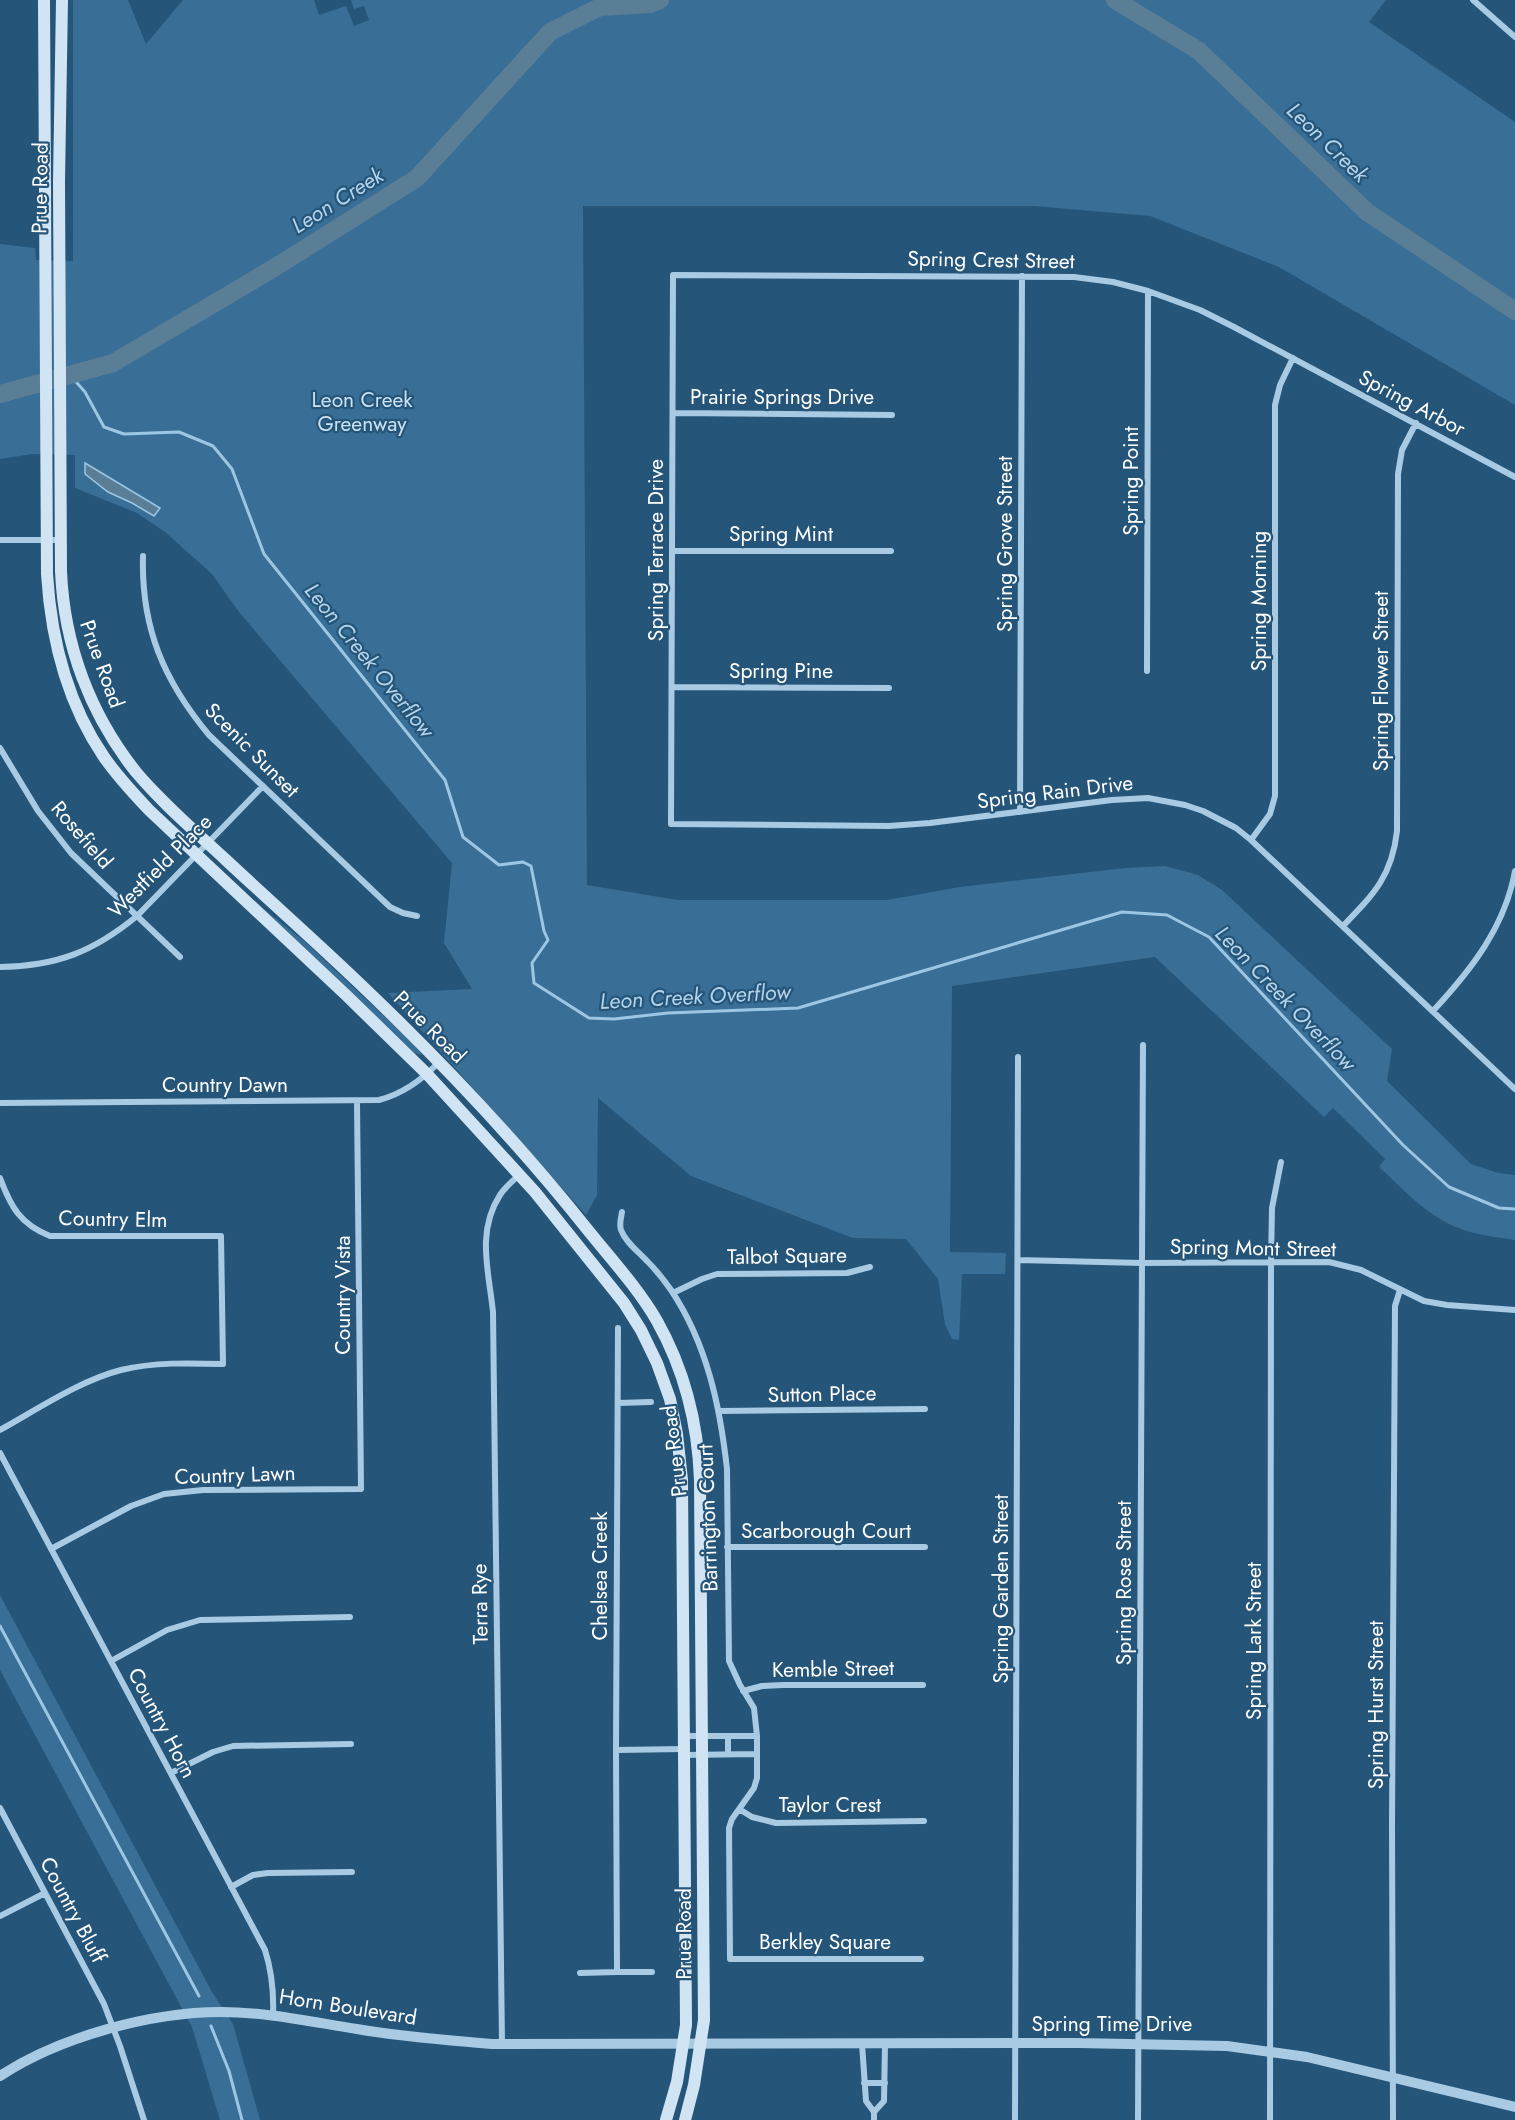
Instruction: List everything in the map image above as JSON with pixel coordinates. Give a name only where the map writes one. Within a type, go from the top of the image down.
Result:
[{"type":"main road","name":"Prue Road","points":[[44,0],[46,252],[53,447],[65,617],[73,653],[86,690],[100,719],[138,774],[207,842],[358,982],[439,1062],[548,1180],[638,1293],[657,1321],[674,1356],[687,1393],[699,1461],[704,2020],[694,2085],[685,2120]]},
{"type":"main road","name":"Prue Road","points":[[62,0],[59,253],[53,447],[46,540],[48,598],[53,630],[60,662],[72,696],[86,728],[125,785],[427,1074],[536,1192],[624,1303],[641,1330],[657,1363],[670,1399],[681,1462],[686,2025],[677,2082],[666,2120]]},
{"type":"main road","points":[[681,1462],[699,1461]]},
{"type":"street","points":[[1473,0],[1515,37]]},
{"type":"street","name":"Spring Crest Street","points":[[673,275],[1022,276],[1099,280],[1148,291],[1200,310],[1293,358]]},
{"type":"street","name":"Spring Terrace Drive","points":[[671,824],[673,275]]},
{"type":"street","name":"Spring Grove Street","points":[[1020,812],[1022,276]]},
{"type":"street","name":"Spring Point","points":[[1147,671],[1148,291]]},
{"type":"street","name":"Spring Arbor","points":[[1293,358],[1515,477]]},
{"type":"street","name":"Spring Morning","points":[[1251,840],[1270,814],[1275,796],[1275,405],[1280,386],[1293,358]]},
{"type":"street","name":"Prairie Springs Drive","points":[[673,413],[892,415]]},
{"type":"street","name":"Spring Flower Street","points":[[1343,926],[1369,900],[1384,878],[1395,850],[1397,831],[1398,474],[1402,450],[1416,423]]},
{"type":"street","points":[[0,540],[60,540]]},
{"type":"street","name":"Spring Mint","points":[[672,550],[891,551]]},
{"type":"street","name":"Scenic Sunset","points":[[143,556],[146,611],[154,642],[166,672],[187,709],[209,735],[390,907],[417,916]]},
{"type":"street","name":"Spring Pine","points":[[672,687],[889,688]]},
{"type":"street","name":"Rosefield","points":[[0,748],[38,811],[65,846],[180,957]]},
{"type":"street","name":"Westfield Place","points":[[0,967],[41,964],[69,958],[105,940],[137,916],[263,786]]},
{"type":"street","name":"Spring Rain Drive","points":[[671,824],[889,826],[1130,798],[1167,801],[1194,808],[1220,819],[1251,840],[1515,1089]]},
{"type":"street","points":[[1432,1011],[1472,967],[1488,943],[1507,902],[1515,871]]},
{"type":"street","name":"Spring Rose Street","points":[[1138,2120],[1143,1045]]},
{"type":"street","name":"Spring Garden Street","points":[[1015,2120],[1018,1057]]},
{"type":"street","name":"Country Dawn","points":[[0,1103],[379,1100],[392,1097],[427,1074],[439,1062]]},
{"type":"street","name":"Country Vista","points":[[357,1101],[361,1489]]},
{"type":"street","name":"Spring Lark Street","points":[[1270,2120],[1271,1262],[1272,1208],[1281,1162]]},
{"type":"street","name":"Terra Rye","points":[[502,2044],[493,1312],[485,1262],[485,1236],[490,1212],[501,1193],[519,1174]]},
{"type":"street","name":"Country Elm","points":[[0,1178],[16,1214],[34,1230],[50,1236],[221,1236],[223,1364],[171,1363],[118,1371],[84,1385],[0,1430]]},
{"type":"street","name":"Barrington Court","points":[[622,1212],[620,1222],[626,1239],[662,1276],[673,1293],[702,1353],[719,1411],[727,1469],[729,1661],[754,1708],[757,1736],[757,1778],[754,1788],[732,1819],[729,1828],[730,1959]]},
{"type":"street","name":"Spring Mont Street","points":[[1018,1260],[1142,1263],[1329,1262],[1352,1267],[1424,1301],[1515,1310]]},
{"type":"street","name":"Talbot Square","points":[[673,1293],[702,1278],[717,1274],[847,1273],[870,1267]]},
{"type":"street","name":"Spring Hurst Street","points":[[1394,2120],[1392,1826],[1395,1306],[1400,1290]]},
{"type":"street","name":"Chelsea Creek","points":[[617,1972],[618,1328]]},
{"type":"street","points":[[618,1403],[651,1402]]},
{"type":"street","name":"Sutton Place","points":[[719,1411],[925,1409]]},
{"type":"street","name":"Country Horn","points":[[0,1453],[265,1950],[272,1971],[273,2015]]},
{"type":"street","name":"Country Lawn","points":[[51,1549],[130,1506],[164,1494],[203,1490],[361,1489]]},
{"type":"street","name":"Scarborough Court","points":[[727,1547],[925,1547]]},
{"type":"street","points":[[111,1661],[167,1630],[200,1620],[350,1617]]},
{"type":"street","name":"Kemble Street","points":[[743,1691],[762,1686],[783,1685],[923,1685]]},
{"type":"street","points":[[684,1747],[702,1736],[757,1736]]},
{"type":"street","points":[[728,1736],[728,1754]]},
{"type":"street","points":[[171,1773],[213,1752],[233,1746],[351,1744]]},
{"type":"street","points":[[616,1750],[684,1747],[702,1755],[757,1754]]},
{"type":"street","name":"Country Bluff","points":[[0,1808],[104,2004],[144,2120]]},
{"type":"street","name":"Taylor Crest","points":[[739,1809],[761,1821],[776,1823],[924,1821]]},
{"type":"street","points":[[231,1887],[253,1875],[268,1873],[352,1872]]},
{"type":"street","points":[[0,1916],[45,1893]]},
{"type":"street","name":"Berkley Square","points":[[730,1959],[921,1959]]},
{"type":"street","points":[[580,1973],[652,1972]]},
{"type":"street","name":"Horn Boulevard","points":[[0,2076],[38,2054],[75,2040],[165,2016],[197,2012],[273,2015],[416,2038],[502,2044],[701,2043]]},
{"type":"street","name":"Spring Time Drive","points":[[701,2043],[1138,2043],[1227,2046],[1271,2050],[1307,2057],[1515,2107]]},
{"type":"street","points":[[862,2044],[866,2101],[874,2112],[874,2120]]},
{"type":"street","points":[[874,2112],[884,2101],[885,2044]]},
{"type":"street","points":[[864,2084],[885,2084]]},
{"type":"green space","name":"Leon Creek Greenway","points":[[73,0],[128,0],[146,44],[183,0],[314,0],[319,15],[346,6],[354,26],[369,20],[364,6],[354,9],[351,0],[1386,0],[1369,22],[1515,122],[1515,405],[1279,267],[1150,216],[1034,206],[583,206],[587,885],[677,900],[887,900],[960,887],[1126,868],[1165,866],[1198,875],[1222,890],[1392,1049],[1387,1081],[1471,1164],[1498,1173],[1515,1175],[1515,1240],[1463,1230],[1435,1216],[1379,1167],[1385,1159],[1333,1108],[1324,1117],[1155,957],[952,986],[950,1252],[1006,1253],[1005,1274],[962,1274],[959,1340],[952,1339],[945,1324],[938,1279],[906,1239],[853,1238],[691,1176],[598,1098],[597,1195],[586,1215],[388,993],[472,989],[444,943],[452,863],[239,612],[212,574],[165,532],[137,513],[75,488],[75,455],[33,454],[0,459],[0,244],[35,248],[36,260],[73,261]]},
{"type":"green space","points":[[261,907],[302,939],[421,1051],[421,1055],[414,1053]]},
{"type":"green space","points":[[0,1595],[212,1992],[233,2024],[260,2120],[220,2120],[192,2027],[0,1670]]},
{"type":"shaded area","points":[[85,463],[160,508],[154,516],[108,492],[85,474]]},
{"type":"waterway","name":"Leon Creek","points":[[0,394],[113,363],[274,268],[417,178],[550,32],[600,7],[650,4],[660,0]]},
{"type":"waterway","name":"Leon Creek","points":[[1115,0],[1199,51],[1367,212],[1515,311]]},
{"type":"waterway","name":"Leon Creek Overflow","points":[[70,375],[85,392],[104,427],[124,434],[179,432],[213,446],[232,469],[264,554],[445,780],[463,837],[499,865],[523,862],[531,866],[544,931],[548,940],[532,963],[534,983],[589,1018],[614,1019],[668,1013],[798,1008],[1122,912],[1167,915],[1209,937],[1403,1145],[1449,1187],[1499,1208],[1515,1209]]},
{"type":"waterway","points":[[0,1626],[199,1996]]},
{"type":"waterway","points":[[211,2026],[229,2071],[242,2120]]}]
